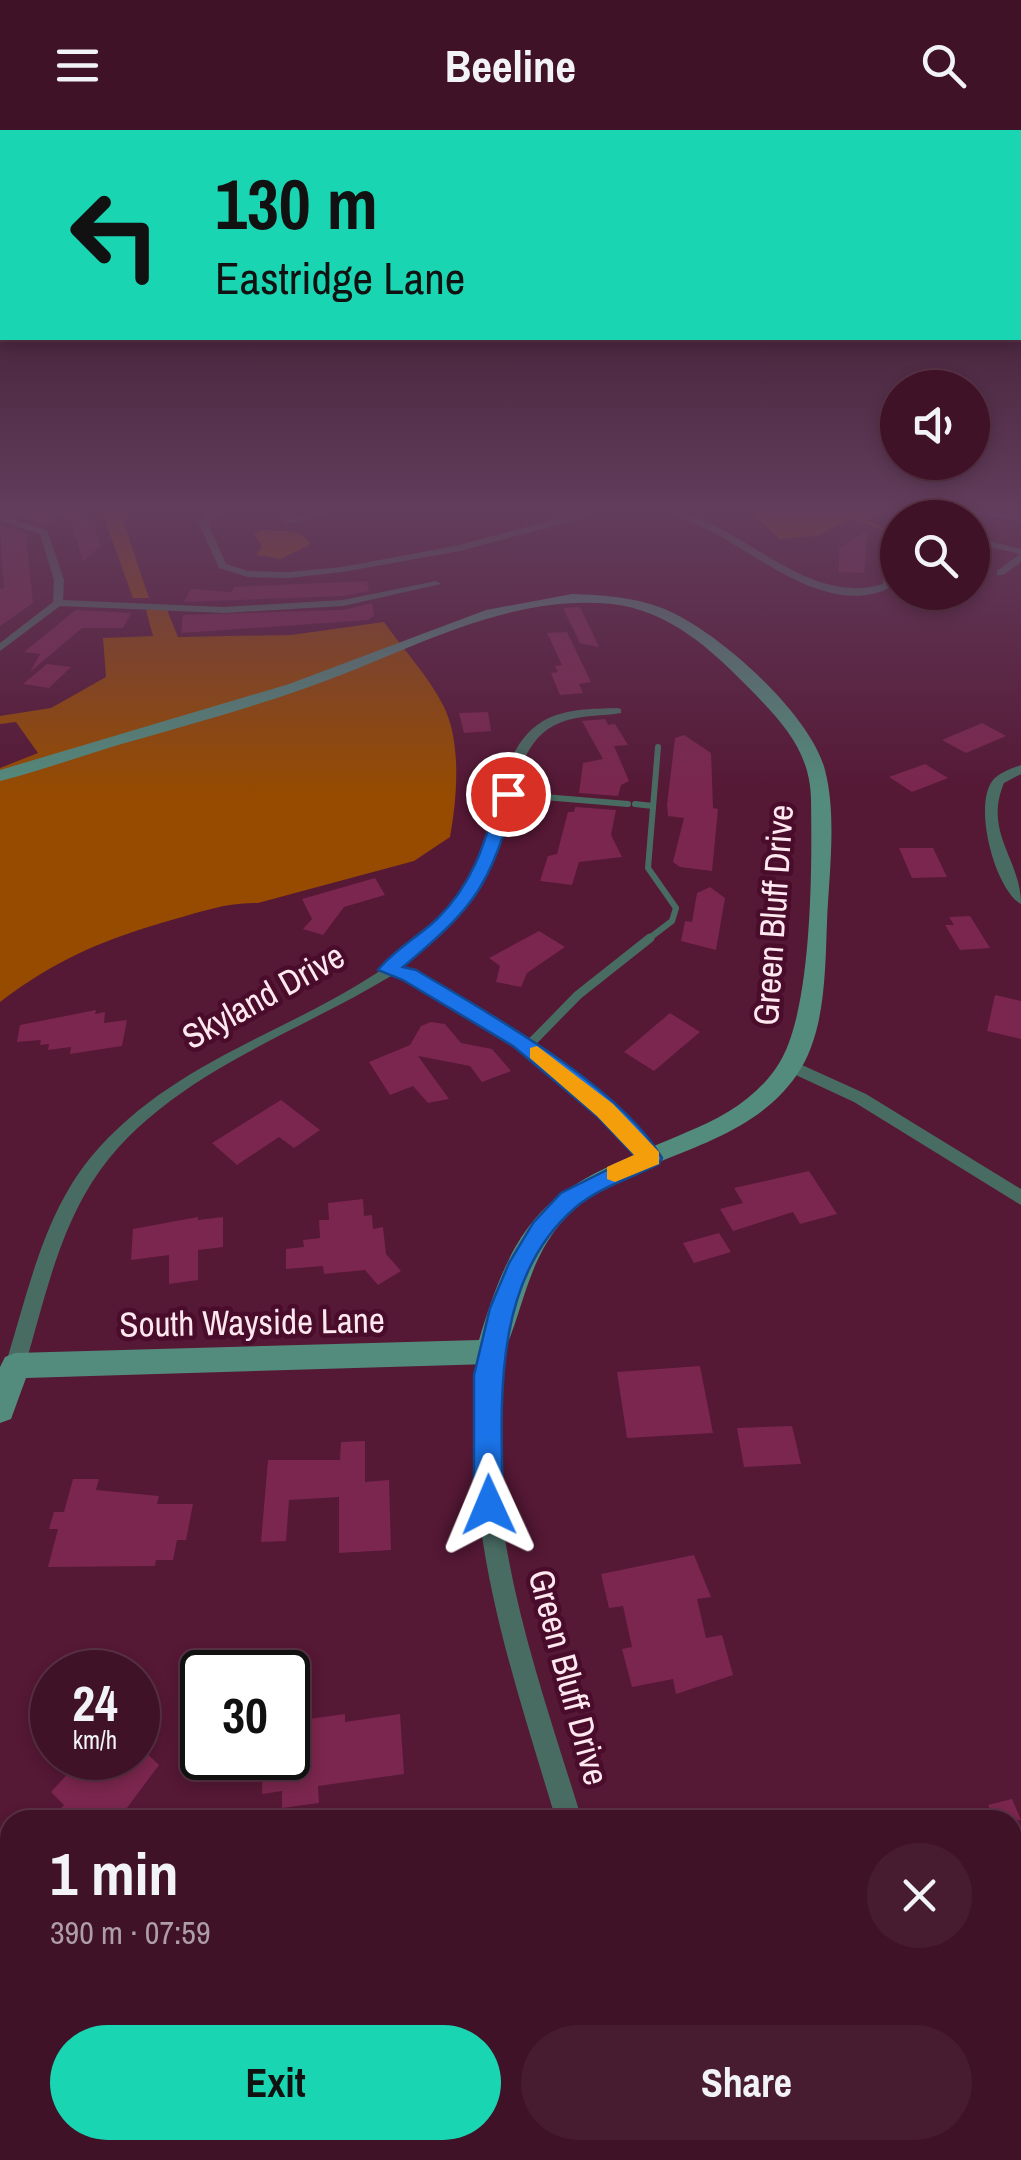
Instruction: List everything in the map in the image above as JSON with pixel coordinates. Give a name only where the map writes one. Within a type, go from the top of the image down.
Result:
[{"type":"street","points":[[0,648],[52,607]]},
{"type":"street","points":[[166,607],[240,610],[288,607]]},
{"type":"street","name":"Green Bluff Drive","points":[[0,776],[297,686],[522,607]]},
{"type":"street","name":"Green Bluff Drive","points":[[565,1810],[520,1655],[489,1505],[490,1352],[502,1308],[541,1230],[580,1192],[734,1124],[791,1066],[810,1010],[820,802],[818,764],[798,728],[735,664],[698,631],[645,607]]},
{"type":"street","name":"Skyland Drive","points":[[0,1410],[63,1218],[96,1162],[157,1103],[219,1061],[388,970],[445,922],[486,866],[524,748],[543,723],[570,711],[616,711]]},
{"type":"street","points":[[1021,770],[999,781],[989,810],[998,850],[1021,900]]},
{"type":"street","points":[[388,970],[409,975],[528,1046],[605,1110],[650,1158]]},
{"type":"street","points":[[791,1066],[860,1098],[1021,1198]]},
{"type":"street","name":"South Wayside Lane","points":[[15,1366],[490,1352]]},
{"type":"lane","points":[[528,1046],[548,1021],[672,921],[676,908],[648,868],[658,747]]},
{"type":"lane","points":[[508,794],[652,806]]},
{"type":"shaded area","points":[[146,610],[167,610],[178,637],[291,635],[384,622],[430,684],[449,720],[456,770],[450,837],[414,861],[258,903],[206,910],[126,934],[62,962],[0,1002],[0,768],[38,753],[16,722],[0,724],[0,716],[51,708],[106,677],[103,638],[153,636]]},
{"type":"building","points":[[0,607],[28,607],[0,626]]},
{"type":"building","points":[[373,607],[374,616],[368,620],[181,633],[183,615]]},
{"type":"building","points":[[580,607],[599,647],[580,643],[563,608]]},
{"type":"building","points":[[76,610],[131,613],[123,628],[82,628],[30,672],[40,654],[24,652]]},
{"type":"building","points":[[567,632],[591,682],[579,684],[583,693],[560,695],[551,673],[558,672],[555,666],[562,665],[547,633]]},
{"type":"building","points":[[47,664],[71,667],[49,688],[23,684]]},
{"type":"building","points":[[488,712],[491,731],[464,733],[459,713]]},
{"type":"building","points":[[605,719],[608,725],[615,724],[628,745],[614,746],[629,781],[621,785],[618,796],[579,793],[583,763],[603,759],[582,721]]},
{"type":"building","points":[[982,723],[1006,736],[966,753],[942,740]]},
{"type":"building","points":[[684,735],[711,753],[713,808],[718,809],[712,871],[680,867],[673,862],[684,818],[668,816],[667,805],[675,738]]},
{"type":"building","points":[[925,764],[948,778],[912,792],[889,777]]},
{"type":"building","points":[[575,807],[616,810],[611,835],[622,857],[579,862],[572,885],[540,881],[548,856],[557,854],[568,812],[574,812]]},
{"type":"building","points":[[899,848],[933,848],[947,877],[912,878]]},
{"type":"building","points":[[375,878],[385,895],[344,907],[323,935],[303,929],[312,919],[302,899]]},
{"type":"building","points":[[710,887],[725,898],[716,950],[681,941],[685,921],[692,922],[697,893]]},
{"type":"building","points":[[970,916],[990,948],[960,950],[945,925],[954,925],[949,917]]},
{"type":"building","points":[[539,931],[565,947],[527,973],[521,987],[496,982],[500,966],[489,958]]},
{"type":"building","points":[[995,995],[1021,1001],[1021,1039],[987,1031]]},
{"type":"building","points":[[96,1010],[95,1014],[105,1012],[104,1023],[127,1020],[122,1046],[70,1054],[71,1047],[48,1050],[49,1044],[40,1045],[41,1040],[17,1042],[20,1025]]},
{"type":"building","points":[[670,1013],[700,1032],[654,1071],[624,1052]]},
{"type":"building","points":[[431,1022],[445,1024],[461,1043],[492,1049],[511,1071],[482,1082],[470,1066],[418,1056],[449,1099],[428,1103],[413,1086],[390,1095],[369,1062],[410,1045],[421,1026]]},
{"type":"building","points":[[281,1100],[320,1130],[294,1148],[279,1137],[237,1165],[212,1143]]},
{"type":"building","points":[[809,1171],[837,1214],[800,1224],[793,1212],[733,1231],[720,1209],[743,1203],[734,1188]]},
{"type":"building","points":[[363,1199],[364,1216],[372,1215],[373,1229],[383,1227],[386,1254],[401,1271],[378,1285],[365,1270],[324,1274],[323,1266],[286,1269],[286,1249],[304,1247],[303,1240],[320,1238],[319,1220],[329,1220],[328,1203]]},
{"type":"building","points":[[198,1217],[223,1217],[223,1247],[198,1250],[198,1280],[169,1284],[169,1255],[131,1260],[133,1229]]},
{"type":"building","points":[[719,1233],[731,1252],[694,1263],[683,1243]]},
{"type":"building","points":[[700,1366],[713,1433],[627,1438],[617,1372]]},
{"type":"building","points":[[792,1426],[801,1464],[744,1467],[737,1428]]},
{"type":"building","points":[[365,1441],[365,1482],[389,1480],[391,1550],[339,1553],[339,1497],[289,1500],[286,1541],[261,1542],[268,1460],[340,1460],[341,1442]]},
{"type":"building","points":[[73,1479],[99,1479],[96,1490],[159,1496],[157,1504],[193,1504],[186,1540],[177,1540],[173,1560],[156,1560],[155,1566],[48,1567],[58,1529],[49,1529],[54,1512],[64,1512]]},
{"type":"building","points":[[694,1555],[711,1597],[697,1599],[706,1638],[722,1635],[733,1675],[676,1694],[673,1679],[632,1687],[622,1649],[632,1647],[623,1606],[609,1608],[601,1574]]},
{"type":"building","points":[[345,1714],[345,1722],[400,1714],[404,1774],[318,1786],[319,1803],[282,1808],[282,1791],[262,1794],[262,1780],[310,1780],[310,1719]]},
{"type":"building","points":[[62,1780],[148,1780],[125,1810],[60,1810],[64,1805],[51,1792]]},
{"type":"building","points":[[1012,1799],[1017,1810],[990,1810],[988,1805]]},
{"type":"slow traffic","points":[[537,1053],[605,1110],[650,1158],[615,1173]]},
{"type":"route","points":[[489,1505],[490,1352],[502,1308],[522,1263],[541,1230],[569,1199],[650,1158],[605,1110],[520,1041],[409,975],[388,970],[445,922],[475,886],[486,866],[508,794]]}]
